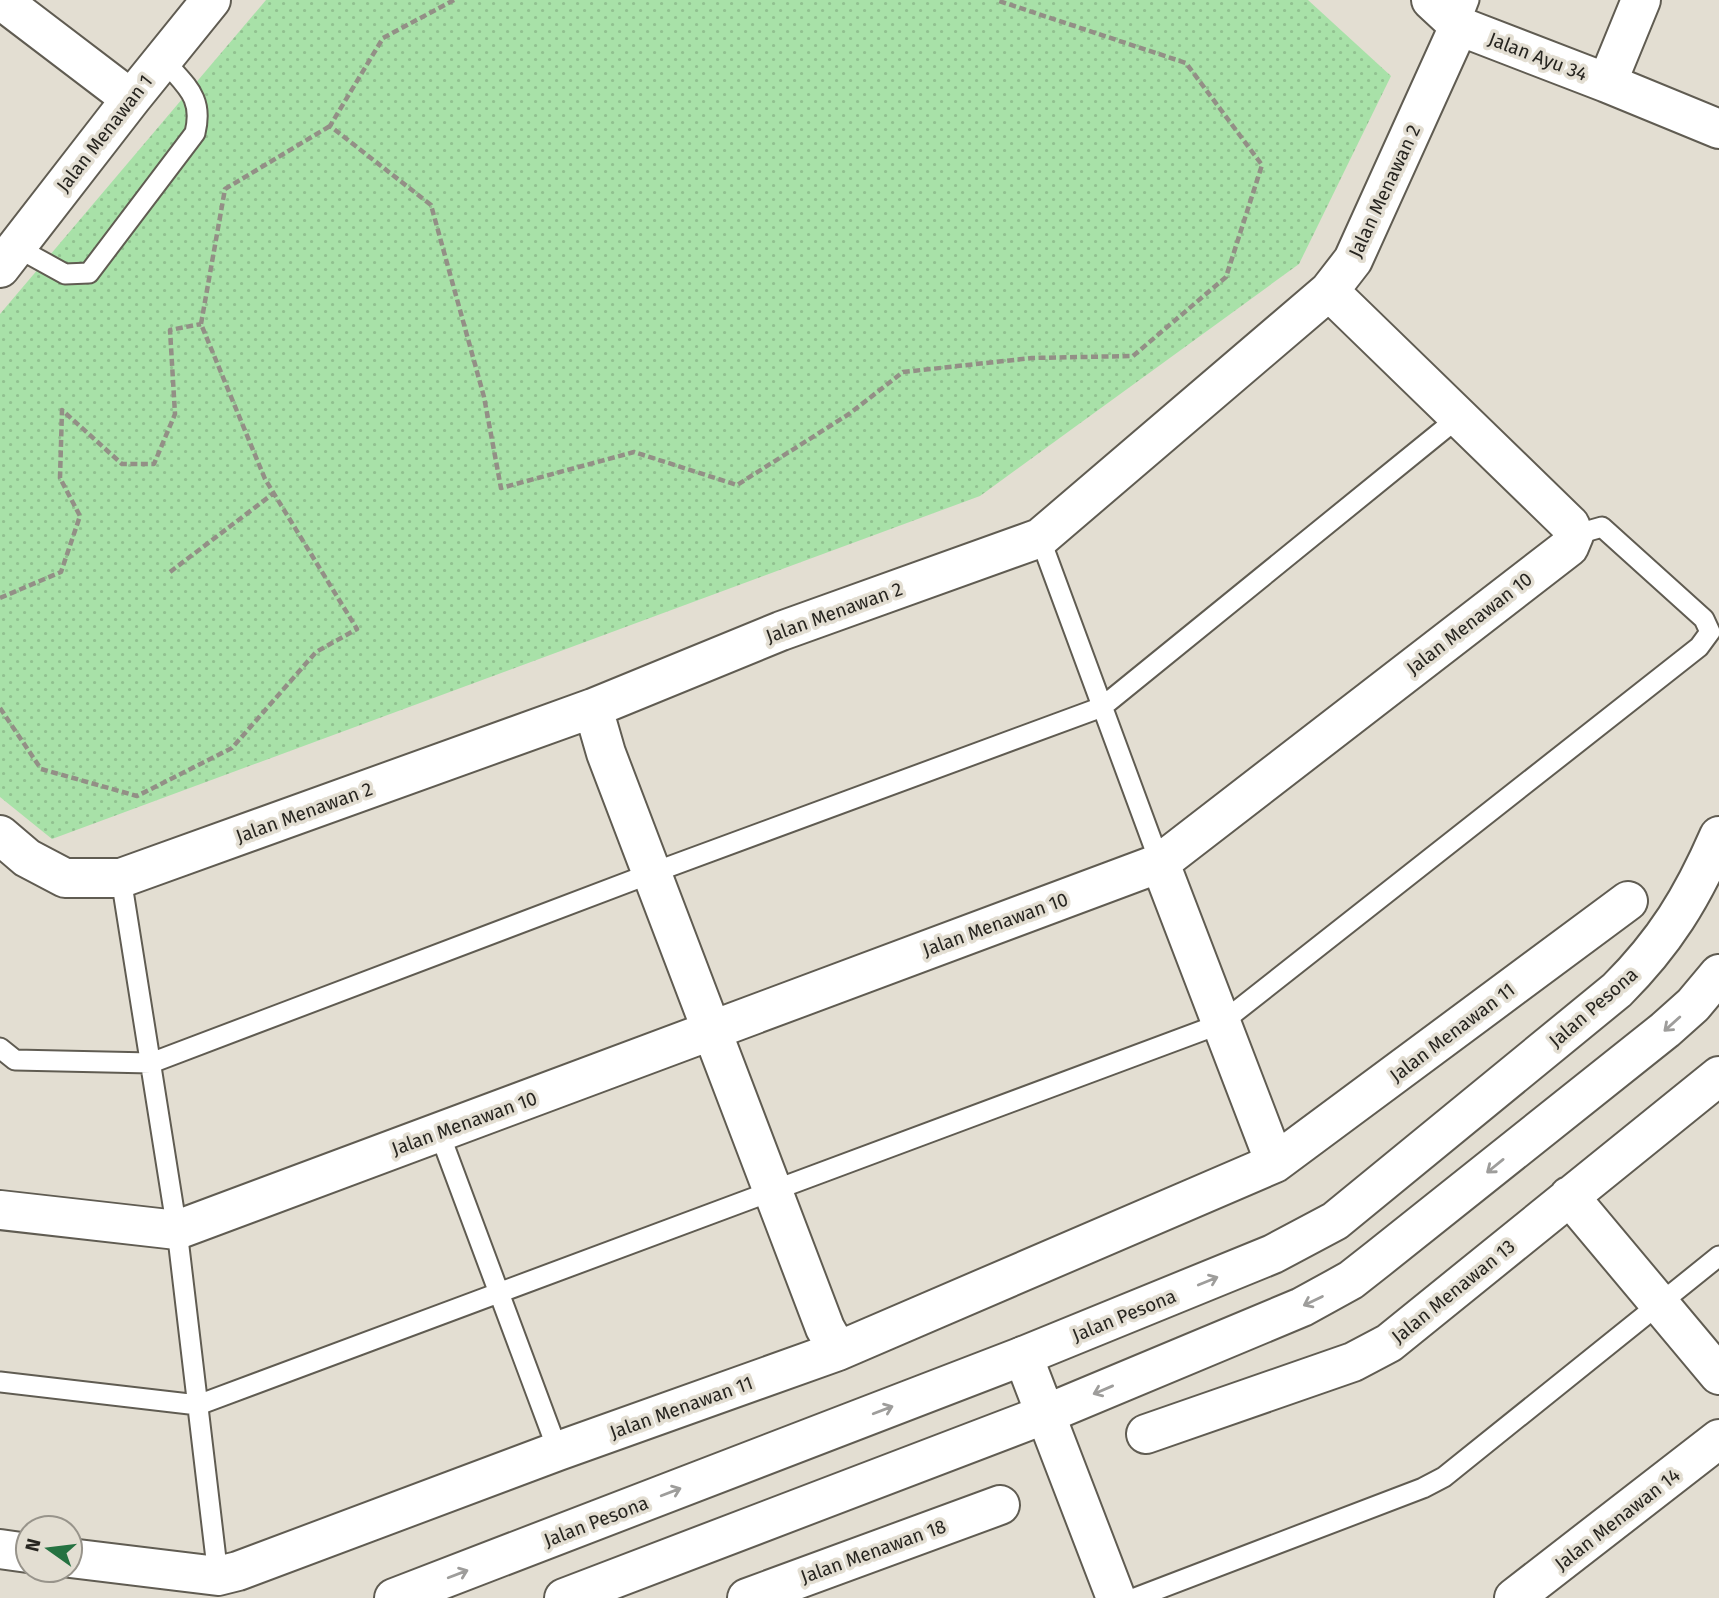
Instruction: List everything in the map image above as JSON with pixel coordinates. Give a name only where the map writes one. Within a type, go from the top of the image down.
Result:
[{"type":"street","points":[[1,0],[131,99]]},
{"type":"street","name":"Jalan Menawan 1","points":[[8,257],[211,0]]},
{"type":"street","name":"Jalan Ayu 34","points":[[1431,0],[1464,13],[1607,83],[1641,0]]},
{"type":"street","name":"Jalan Menawan 2","points":[[0,835],[27,858],[65,878],[121,878],[593,708],[781,631],[1040,538],[1329,291],[1353,260],[1464,13]]},
{"type":"street","points":[[1607,83],[1719,129]]},
{"type":"street","points":[[1329,291],[1570,525],[1574,535]]},
{"type":"street","name":"Jalan Menawan 10","points":[[0,1210],[177,1230],[1160,863],[1569,547],[1574,535]]},
{"type":"street","points":[[593,708],[606,753],[825,1328],[838,1351]]},
{"type":"street","name":"Jalan Pesona","points":[[394,1598],[1023,1356],[1273,1254],[1335,1221],[1617,990],[1645,962],[1680,916],[1719,836]]},
{"type":"street","points":[[1160,863],[1275,1163]]},
{"type":"street","name":"Jalan Menawan 11","points":[[84,1560],[218,1576],[238,1571],[558,1451],[838,1351],[1275,1163],[1628,901]]},
{"type":"street","points":[[564,1598],[1046,1414],[1302,1307],[1352,1280],[1665,1030],[1693,1005],[1719,974]]},
{"type":"street","name":"Jalan Menawan 13","points":[[1146,1434],[1371,1354],[1407,1329],[1719,1076]]},
{"type":"street","points":[[1569,1196],[1719,1375]]},
{"type":"street","points":[[1023,1356],[1116,1598]]},
{"type":"street","name":"Jalan Menawan 14","points":[[1514,1598],[1719,1439]]},
{"type":"street","name":"Jalan Menawan 18","points":[[747,1598],[1000,1504]]},
{"type":"lane","points":[[8,257],[65,274],[89,273],[195,133],[199,118],[198,102],[163,59]]},
{"type":"lane","points":[[0,1048],[15,1060],[150,1063],[652,873],[1102,707],[1459,417]]},
{"type":"lane","points":[[0,1382],[198,1405],[1220,1024],[1699,647],[1710,632],[1704,620],[1602,527],[1574,535]]},
{"type":"lane","points":[[1040,538],[1160,863]]},
{"type":"lane","points":[[121,878],[177,1230],[218,1576]]},
{"type":"lane","points":[[439,1132],[558,1451]]},
{"type":"lane","points":[[1135,1598],[1423,1488],[1444,1477],[1719,1256]]},
{"type":"path","points":[[0,708],[41,769],[136,796],[232,748],[316,652],[357,629],[265,479],[201,324],[225,189],[330,126],[383,38],[454,0]]},
{"type":"path","points":[[330,126],[431,205],[484,397],[501,488],[634,452],[737,485],[849,414],[903,373],[1031,358],[1133,356],[1226,277],[1262,165],[1186,63],[996,0]]},
{"type":"path","points":[[0,598],[61,572],[80,516],[60,478],[62,410],[122,464],[154,464],[175,414],[170,330],[201,324]]},
{"type":"path","points":[[170,572],[274,493]]},
{"type":"green space","points":[[266,0],[1308,0],[1391,76],[1299,264],[980,496],[52,839],[0,797],[0,314]]}]
